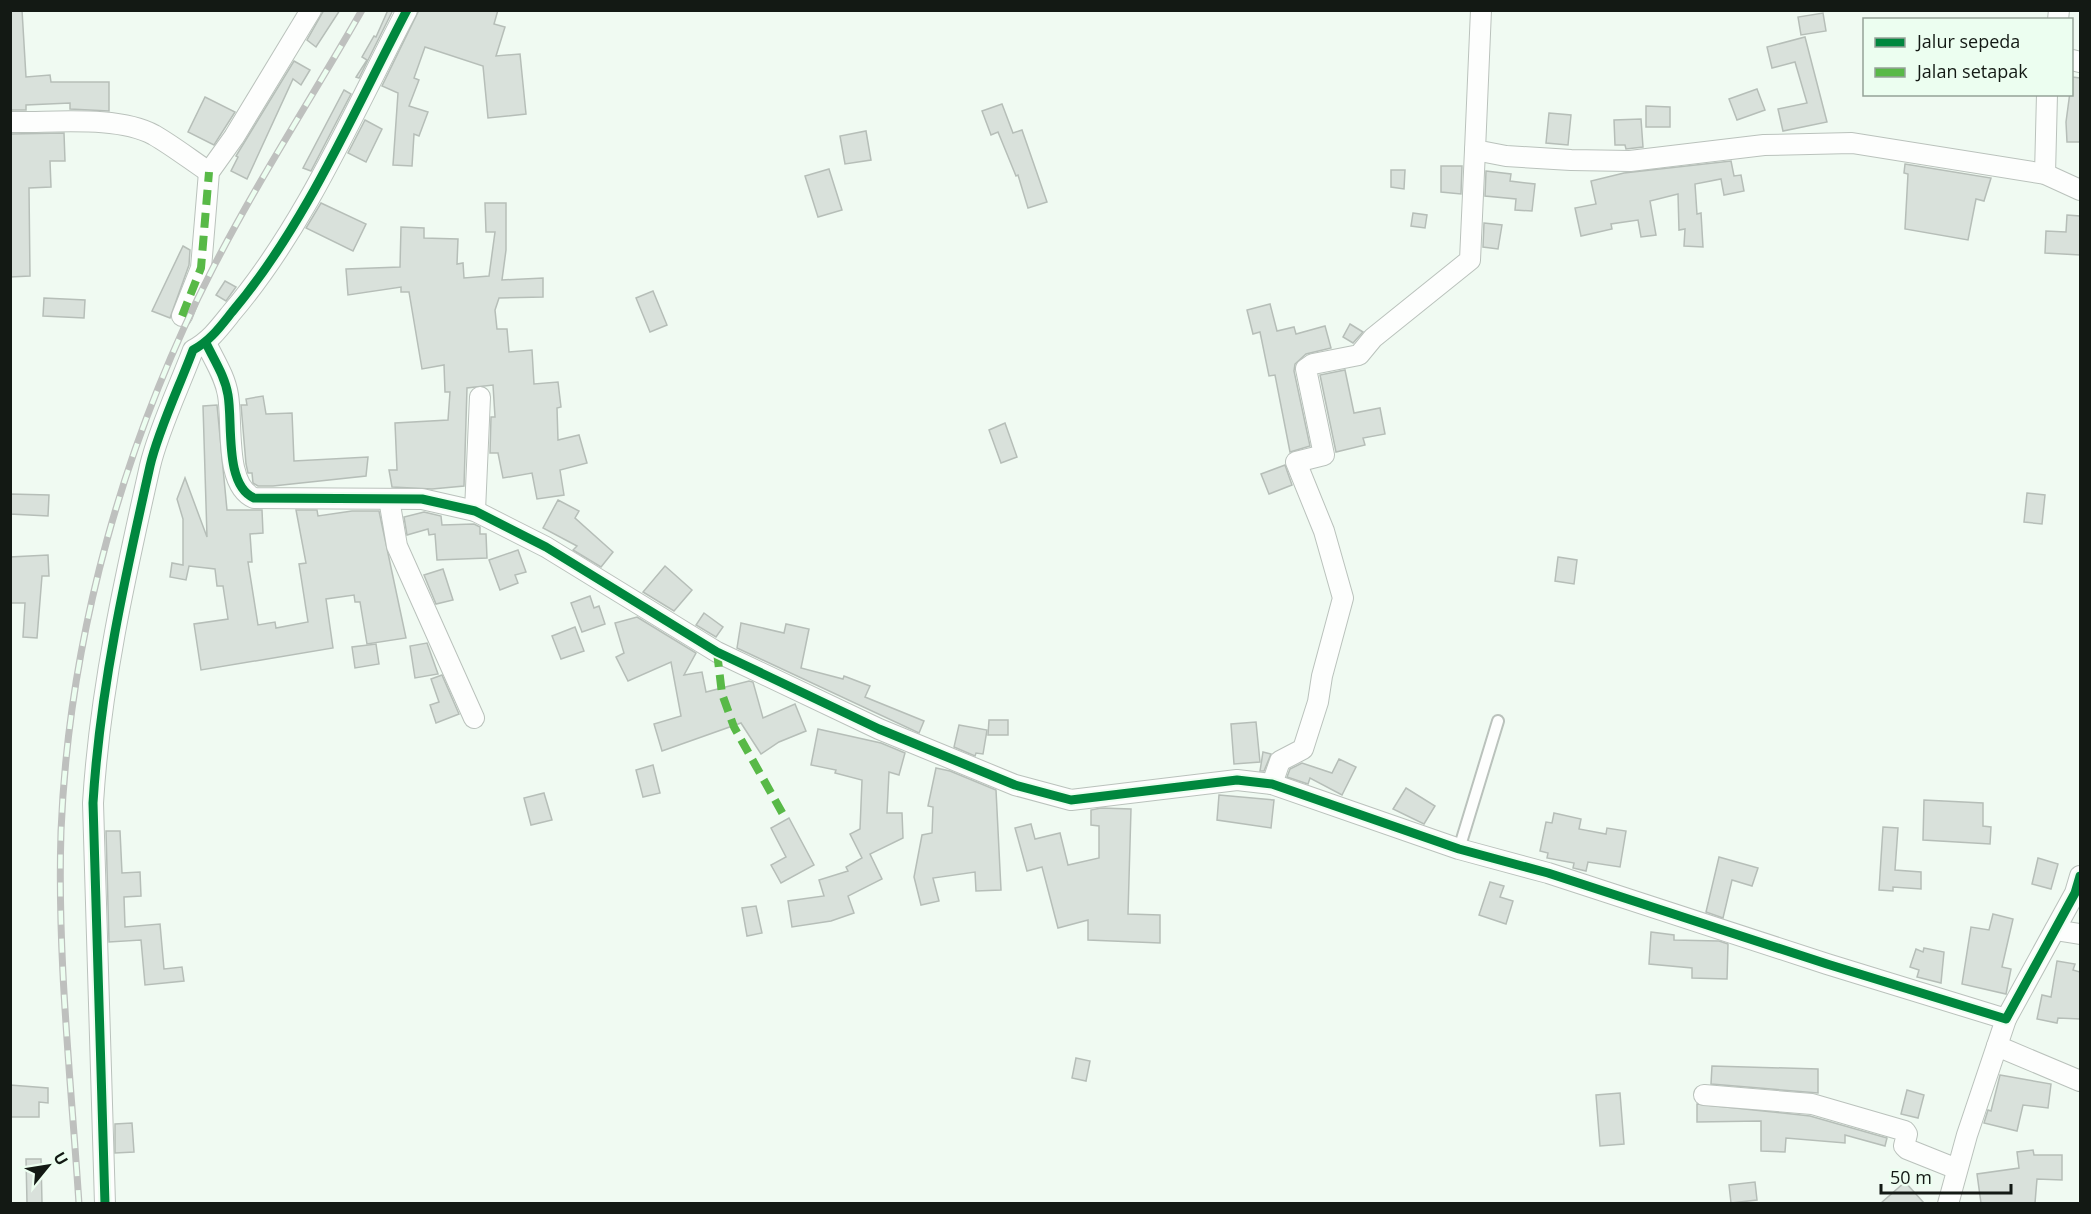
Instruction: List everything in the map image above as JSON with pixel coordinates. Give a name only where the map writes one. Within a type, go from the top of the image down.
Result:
[{"type":"street","points":[[182,316],[201,268],[209,172],[234,137],[311,10]]},
{"type":"street","points":[[105,1203],[93,803],[96,761],[120,594],[150,464],[193,350],[206,343],[255,285],[310,195],[407,10]]},
{"type":"street","points":[[1272,784],[1280,761],[1303,750],[1318,702],[1342,598],[1324,531],[1296,462],[1324,455],[1306,369],[1313,364],[1359,355],[1372,338],[1470,260],[1482,10]]},
{"type":"street","points":[[2045,174],[2048,96]]},
{"type":"street","points":[[10,122],[97,123],[129,126],[153,135],[209,172]]},
{"type":"street","points":[[1475,150],[1506,156],[1560,160],[1629,161],[1764,145],[1852,143],[2045,174],[2080,190]]},
{"type":"street","points":[[206,343],[221,373],[228,394],[235,477],[245,494],[254,498],[422,499],[475,511],[546,547],[717,652],[879,729],[1015,785],[1071,800],[1237,780],[1272,784],[1459,849],[1559,876],[1827,964],[2006,1019]]},
{"type":"street","points":[[475,511],[480,397]]},
{"type":"street","points":[[389,499],[397,546],[474,718]]},
{"type":"street","points":[[1947,1203],[2006,1019],[2055,930],[2080,876]]},
{"type":"street","points":[[2055,930],[2080,934]]},
{"type":"street","points":[[1997,1046],[2080,1081]]},
{"type":"street","points":[[1704,1095],[1777,1099],[1841,1111],[1905,1131],[1907,1134],[1904,1146],[1907,1149],[1957,1169]]},
{"type":"lane","points":[[1459,849],[1498,721]]},
{"type":"building","points":[[10,10],[22,10],[26,77],[50,75],[51,82],[109,82],[109,111],[70,109],[70,103],[26,105],[26,110],[10,110]]},
{"type":"building","points":[[324,10],[340,10],[316,47],[307,40]]},
{"type":"building","points":[[388,10],[393,10],[359,78],[356,77],[367,60],[362,57],[374,36],[376,37]]},
{"type":"building","points":[[419,10],[498,10],[494,24],[505,27],[496,56],[520,54],[526,114],[488,118],[483,66],[425,47],[414,78],[419,80],[409,106],[428,112],[419,136],[414,134],[412,166],[393,165],[398,93],[382,86]]},
{"type":"building","points":[[1823,13],[1826,31],[1801,35],[1798,17]]},
{"type":"building","points":[[1805,37],[1827,122],[1783,131],[1778,109],[1807,103],[1795,62],[1772,68],[1767,47]]},
{"type":"building","points":[[294,61],[310,70],[301,85],[293,79],[247,179],[231,171],[238,157],[236,156]]},
{"type":"building","points":[[2073,77],[2080,78],[2080,142],[2067,142],[2066,122],[2069,96],[2073,96]]},
{"type":"building","points":[[1757,89],[1765,110],[1737,120],[1729,99]]},
{"type":"building","points":[[344,90],[351,94],[311,171],[303,168]]},
{"type":"building","points":[[205,97],[235,112],[214,145],[188,132]]},
{"type":"building","points":[[1002,104],[1013,133],[1022,130],[1047,202],[1028,208],[1018,175],[1016,176],[998,132],[991,135],[982,111]]},
{"type":"building","points":[[1646,106],[1670,107],[1670,127],[1646,127]]},
{"type":"building","points":[[1549,113],[1571,115],[1568,145],[1546,143]]},
{"type":"building","points":[[1641,119],[1643,147],[1626,149],[1625,145],[1615,145],[1614,120]]},
{"type":"building","points":[[365,120],[382,129],[366,162],[348,153]]},
{"type":"building","points":[[866,131],[871,160],[845,164],[840,136]]},
{"type":"building","points":[[64,133],[65,161],[50,161],[51,187],[29,188],[30,276],[10,277],[10,134]]},
{"type":"building","points":[[1731,161],[1734,176],[1741,175],[1744,191],[1724,195],[1721,179],[1695,184],[1697,214],[1701,213],[1703,247],[1684,246],[1685,229],[1679,230],[1678,194],[1650,201],[1656,235],[1641,237],[1638,220],[1611,224],[1612,229],[1581,236],[1575,208],[1596,204],[1591,181],[1624,173]]},
{"type":"building","points":[[1905,164],[1991,178],[1984,201],[1976,199],[1968,240],[1905,229],[1908,174],[1904,173]]},
{"type":"building","points":[[1441,166],[1462,166],[1461,194],[1441,192]]},
{"type":"building","points":[[829,169],[842,210],[818,217],[805,176]]},
{"type":"building","points":[[1391,170],[1405,170],[1404,189],[1391,187]]},
{"type":"building","points":[[1486,171],[1511,174],[1510,181],[1535,184],[1532,211],[1515,210],[1516,199],[1485,196]]},
{"type":"building","points":[[321,203],[366,224],[353,251],[306,228]]},
{"type":"building","points":[[485,203],[506,203],[506,250],[502,280],[543,278],[543,297],[499,298],[495,310],[497,329],[507,329],[509,352],[532,350],[534,384],[558,382],[561,407],[557,408],[558,440],[579,435],[587,463],[560,470],[564,495],[537,499],[532,473],[503,478],[498,453],[490,453],[491,417],[495,417],[493,385],[467,388],[464,486],[432,489],[392,487],[389,470],[397,470],[395,423],[448,420],[450,392],[445,392],[444,365],[422,369],[409,292],[401,292],[401,287],[348,295],[346,269],[400,267],[401,227],[424,228],[424,238],[458,239],[457,264],[463,263],[464,278],[489,276],[495,232],[486,232]]},
{"type":"building","points":[[1413,213],[1427,215],[1425,228],[1411,226]]},
{"type":"building","points":[[2067,215],[2080,216],[2080,255],[2045,253],[2046,231],[2066,232]]},
{"type":"building","points":[[1484,223],[1502,225],[1498,249],[1483,247]]},
{"type":"building","points":[[183,246],[190,250],[189,265],[170,318],[152,311]]},
{"type":"building","points":[[225,281],[236,287],[226,301],[216,295]]},
{"type":"building","points":[[653,291],[667,325],[650,332],[636,298]]},
{"type":"building","points":[[44,298],[85,300],[84,318],[43,316]]},
{"type":"building","points":[[1270,304],[1277,331],[1294,327],[1296,334],[1325,326],[1331,348],[1306,354],[1295,364],[1294,371],[1310,446],[1290,452],[1275,375],[1269,376],[1260,332],[1253,334],[1247,310]]},
{"type":"building","points":[[1350,324],[1363,332],[1353,343],[1343,337]]},
{"type":"building","points":[[1345,370],[1354,413],[1380,408],[1385,434],[1363,438],[1365,445],[1336,452],[1320,375]]},
{"type":"building","points":[[263,396],[266,414],[292,413],[294,461],[368,457],[366,476],[273,486],[258,486],[253,483],[252,473],[248,473],[246,464],[241,405],[247,405],[246,399]]},
{"type":"building","points":[[217,405],[227,510],[262,510],[263,533],[250,534],[252,562],[248,562],[258,625],[275,622],[276,628],[308,622],[299,564],[306,563],[296,510],[317,510],[318,516],[352,511],[379,511],[406,638],[367,644],[360,602],[355,602],[354,595],[326,599],[333,648],[201,670],[194,624],[228,619],[223,586],[217,586],[215,569],[189,566],[186,580],[170,577],[172,563],[183,565],[183,519],[177,499],[185,478],[207,537],[203,406]]},
{"type":"building","points":[[1005,423],[1017,457],[1001,463],[989,430]]},
{"type":"building","points":[[1285,465],[1292,485],[1269,494],[1261,474]]},
{"type":"building","points":[[2027,493],[2045,495],[2042,524],[2024,522]]},
{"type":"building","points":[[10,494],[49,495],[48,516],[10,514]]},
{"type":"building","points":[[558,500],[579,511],[575,518],[613,552],[601,567],[573,550],[577,546],[543,528]]},
{"type":"building","points":[[424,512],[441,516],[442,525],[474,524],[480,527],[480,534],[486,534],[487,558],[437,560],[435,534],[429,535],[428,529],[407,535],[404,517]]},
{"type":"building","points":[[518,550],[526,572],[515,575],[518,583],[500,590],[489,560]]},
{"type":"building","points":[[48,555],[49,576],[42,576],[37,638],[23,637],[25,603],[10,603],[10,557]]},
{"type":"building","points":[[1558,557],[1577,560],[1574,584],[1555,581]]},
{"type":"building","points":[[665,566],[692,590],[674,611],[643,592]]},
{"type":"building","points":[[443,569],[453,600],[436,604],[424,575]]},
{"type":"building","points":[[590,596],[594,608],[599,606],[605,624],[582,632],[571,603]]},
{"type":"building","points":[[704,613],[723,627],[716,637],[696,625]]},
{"type":"building","points":[[637,617],[696,653],[684,675],[702,672],[706,692],[749,681],[753,682],[763,718],[795,704],[806,731],[779,742],[761,754],[741,723],[662,751],[654,724],[681,716],[671,662],[628,681],[616,657],[624,653],[615,623]]},
{"type":"building","points":[[741,623],[784,633],[786,624],[809,629],[801,668],[843,679],[844,676],[870,686],[865,697],[924,721],[919,733],[737,648]]},
{"type":"building","points":[[575,627],[584,651],[561,659],[552,636]]},
{"type":"building","points":[[427,643],[438,674],[415,678],[410,646]]},
{"type":"building","points":[[376,644],[379,664],[355,668],[352,647]]},
{"type":"building","points":[[442,675],[459,714],[436,723],[430,705],[439,702],[431,679]]},
{"type":"building","points":[[989,720],[1008,720],[1008,735],[988,735]]},
{"type":"building","points":[[1256,722],[1260,762],[1234,764],[1231,724]]},
{"type":"building","points":[[959,725],[987,730],[983,754],[976,753],[975,756],[954,747]]},
{"type":"building","points":[[818,729],[881,743],[905,753],[899,775],[889,772],[887,813],[902,813],[903,838],[870,854],[882,879],[848,896],[854,913],[831,921],[792,927],[788,901],[824,896],[819,880],[848,871],[846,867],[862,858],[850,834],[860,829],[862,780],[835,773],[836,770],[811,765]]},
{"type":"building","points":[[1263,752],[1271,754],[1264,771],[1260,771]]},
{"type":"building","points":[[1339,759],[1356,767],[1342,795],[1310,778],[1308,784],[1287,777],[1290,769],[1302,763],[1332,773]]},
{"type":"building","points":[[653,765],[660,793],[643,797],[636,770]]},
{"type":"building","points":[[936,768],[950,771],[996,790],[1001,890],[976,891],[975,872],[933,878],[939,901],[921,905],[914,877],[922,835],[932,833],[933,807],[928,806]]},
{"type":"building","points":[[1406,788],[1435,806],[1424,824],[1393,809]]},
{"type":"building","points":[[544,793],[552,820],[531,825],[524,798]]},
{"type":"building","points":[[1219,795],[1274,800],[1271,828],[1217,820]]},
{"type":"building","points":[[1924,800],[1983,803],[1983,826],[1991,827],[1990,844],[1923,840]]},
{"type":"building","points":[[1131,809],[1128,914],[1160,915],[1160,943],[1088,940],[1088,920],[1058,928],[1042,867],[1027,871],[1015,828],[1031,824],[1035,839],[1060,833],[1068,865],[1099,858],[1099,826],[1091,825],[1091,810]]},
{"type":"building","points":[[1554,813],[1581,819],[1579,829],[1606,834],[1607,828],[1626,831],[1620,867],[1588,862],[1586,871],[1573,868],[1574,863],[1547,858],[1548,853],[1540,851],[1546,822],[1552,823]]},
{"type":"building","points":[[789,818],[814,865],[781,883],[771,865],[786,857],[771,828]]},
{"type":"building","points":[[1883,827],[1898,828],[1895,870],[1921,872],[1921,889],[1893,887],[1893,891],[1879,890]]},
{"type":"building","points":[[106,831],[120,831],[122,873],[140,872],[141,896],[124,897],[125,927],[160,924],[164,969],[182,967],[184,981],[145,985],[141,940],[109,942]]},
{"type":"building","points":[[1719,857],[1758,868],[1752,886],[1732,880],[1723,918],[1706,912]]},
{"type":"building","points":[[2038,858],[2058,864],[2051,889],[2032,884]]},
{"type":"building","points":[[1490,882],[1504,886],[1500,897],[1513,901],[1506,924],[1479,915]]},
{"type":"building","points":[[756,906],[762,933],[747,936],[742,908]]},
{"type":"building","points":[[1993,914],[2013,919],[2002,967],[2011,969],[2006,994],[1962,984],[1971,927],[1989,930]]},
{"type":"building","points":[[1651,932],[1674,935],[1674,940],[1719,941],[1728,944],[1727,979],[1692,978],[1692,968],[1649,964]]},
{"type":"building","points":[[1924,948],[1944,952],[1941,983],[1917,977],[1919,970],[1910,967],[1916,949],[1923,952]]},
{"type":"building","points":[[2057,961],[2075,964],[2073,970],[2080,972],[2080,1019],[2058,1018],[2057,1023],[2037,1019],[2042,995],[2051,997]]},
{"type":"building","points":[[1076,1058],[1090,1061],[1086,1081],[1072,1078]]},
{"type":"building","points":[[1712,1066],[1818,1069],[1818,1093],[1711,1084]]},
{"type":"building","points":[[2000,1075],[2051,1084],[2048,1108],[2023,1105],[2017,1131],[1984,1123],[1988,1110],[1991,1111]]},
{"type":"building","points":[[10,1085],[48,1088],[48,1103],[39,1102],[39,1117],[10,1117]]},
{"type":"building","points":[[1907,1090],[1924,1095],[1918,1118],[1901,1114]]},
{"type":"building","points":[[1620,1093],[1624,1144],[1600,1146],[1596,1095]]},
{"type":"building","points":[[1697,1104],[1810,1116],[1887,1138],[1885,1146],[1845,1135],[1845,1143],[1786,1138],[1785,1152],[1761,1151],[1761,1121],[1697,1122]]},
{"type":"building","points":[[132,1123],[134,1152],[115,1153],[115,1124]]},
{"type":"building","points":[[2033,1150],[2034,1155],[2062,1155],[2062,1180],[2037,1179],[2035,1203],[1981,1203],[1977,1174],[2019,1168],[2017,1152]]},
{"type":"building","points":[[26,1159],[41,1159],[42,1203],[27,1203]]},
{"type":"building","points":[[1755,1182],[1757,1200],[1731,1203],[1729,1185]]},
{"type":"building","points":[[1905,1182],[1924,1203],[1881,1203]]},
{"type":"railway","points":[[79,1204],[63,971],[60,878],[66,758],[89,613],[128,471],[181,334],[248,203],[362,10]]},
{"type":"marked path","points":[[182,316],[201,268],[209,172]]},
{"type":"marked path","points":[[717,652],[722,694],[734,727],[784,816]]},
{"type":"cycle path","points":[[105,1204],[93,803],[96,760],[108,676],[123,591],[150,466],[164,423],[193,350],[219,328],[283,243],[327,167],[407,10]]},
{"type":"cycle path","points":[[206,343],[227,388],[232,452],[238,480],[244,491],[254,498],[422,499],[475,511],[546,547],[717,652],[879,729],[1015,785],[1071,800],[1237,780],[1272,784],[1459,849],[1548,873],[1827,964],[2006,1019],[2075,893],[2080,876]]}]
